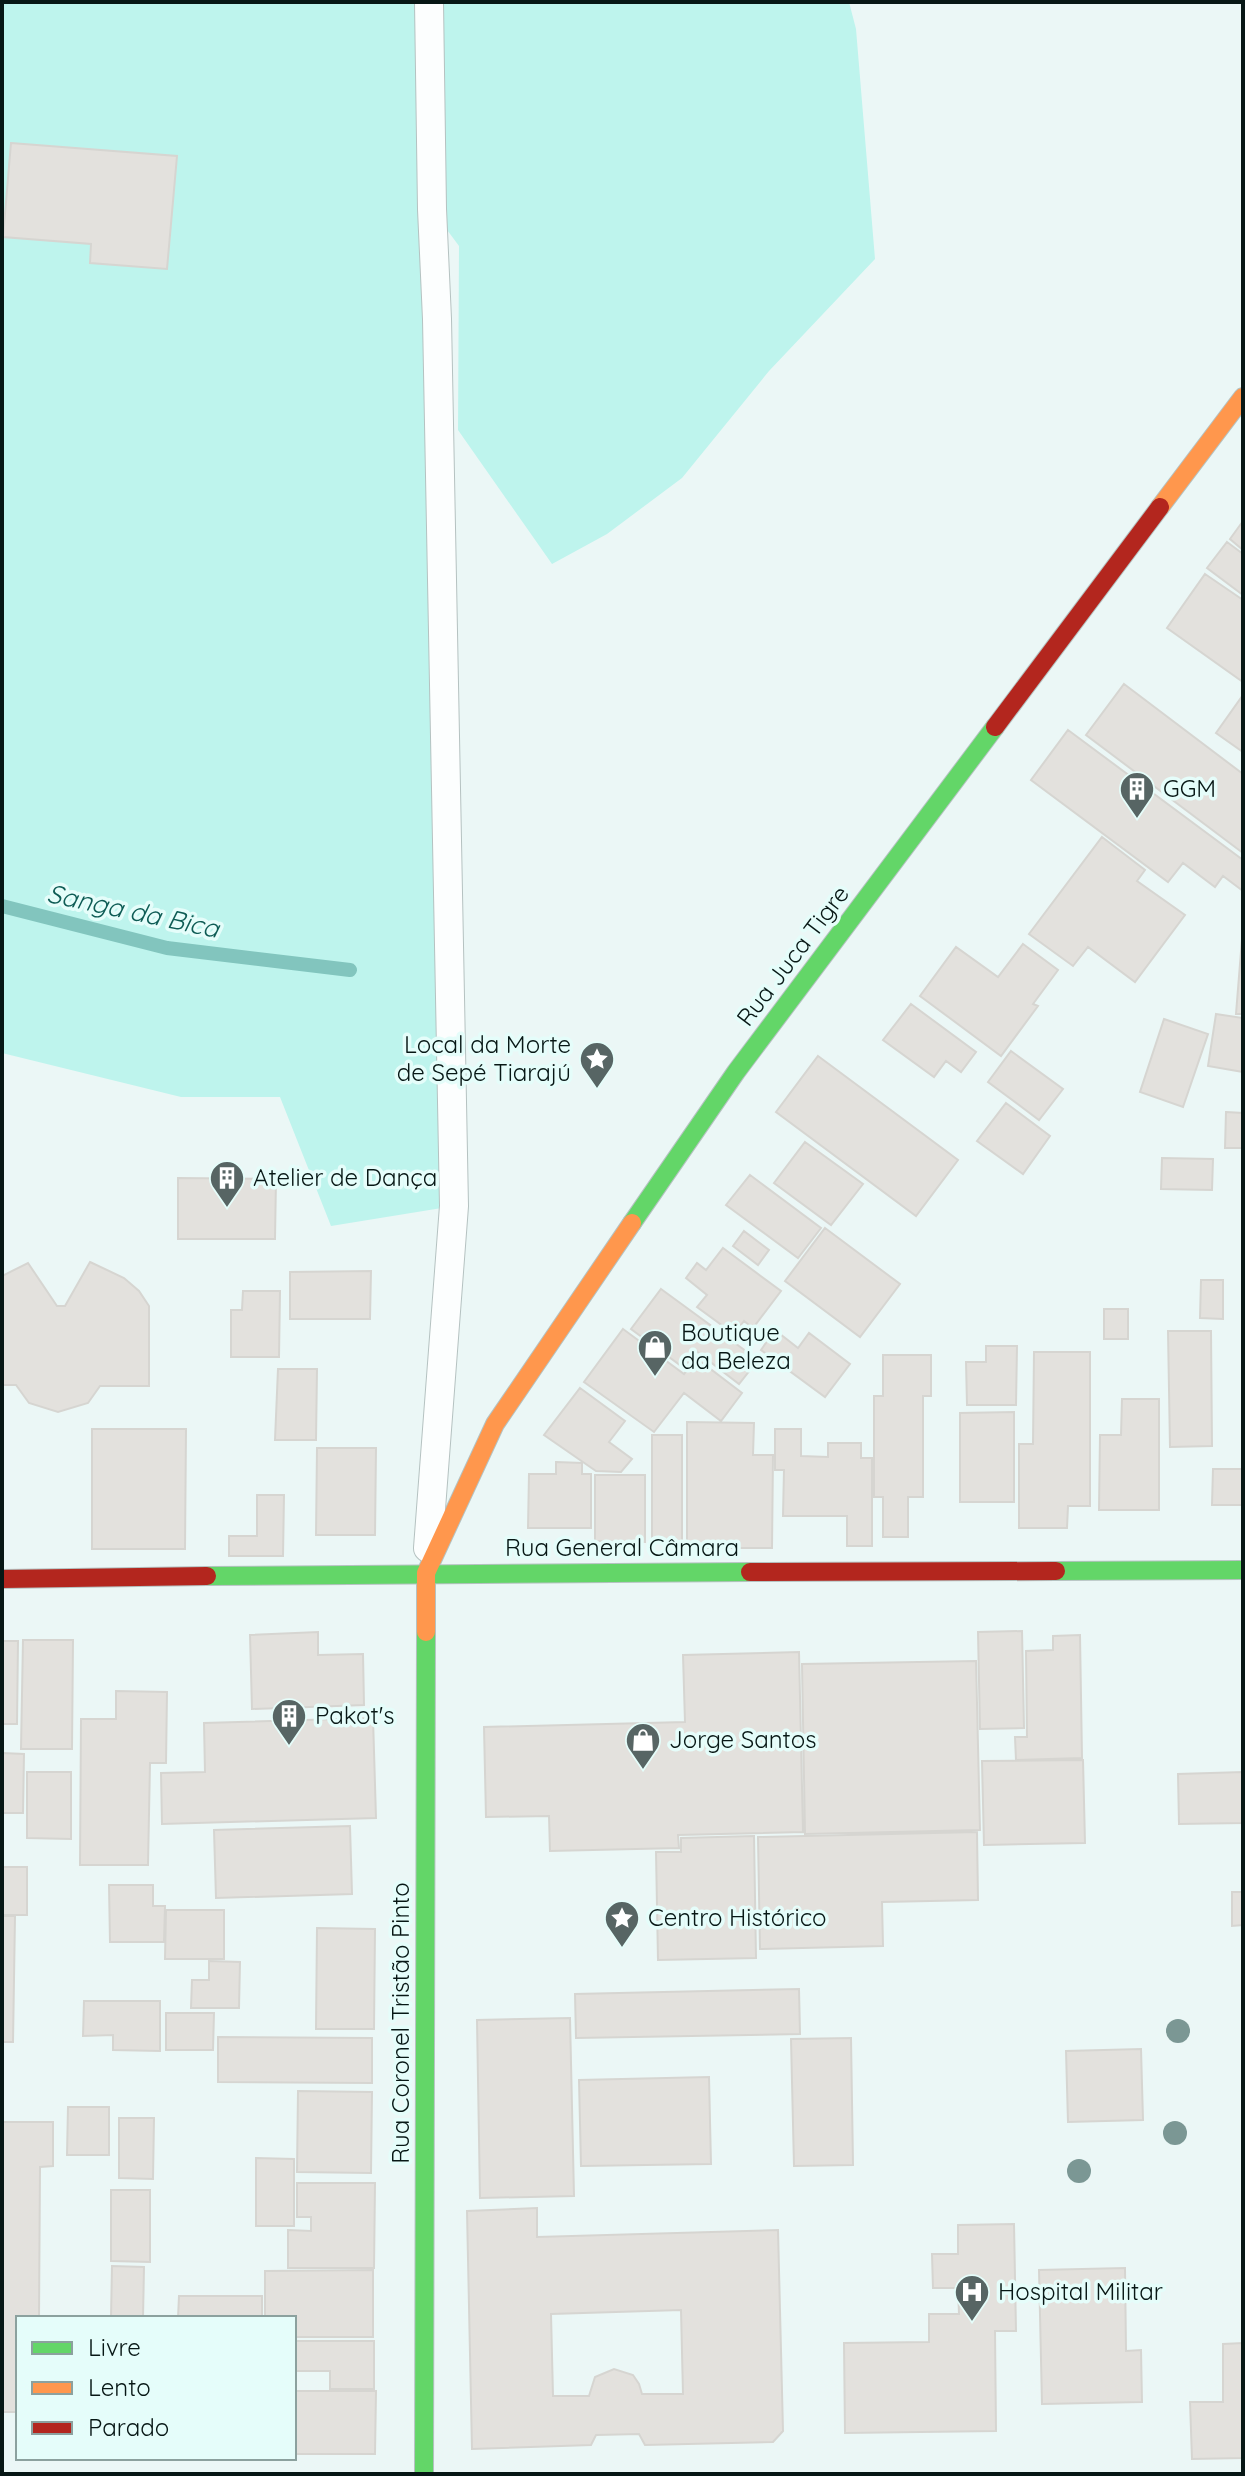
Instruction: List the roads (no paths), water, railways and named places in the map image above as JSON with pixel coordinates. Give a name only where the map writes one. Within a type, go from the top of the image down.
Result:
[{"type":"main road","name":"Rua Juca Tigre","points":[[426,1573],[495,1424],[736,1072],[1243,397]]},
{"type":"main road","name":"Rua General Câmara","points":[[2,1579],[426,1573],[1243,1570]]},
{"type":"main road","name":"Rua Coronel Tristão Pinto","points":[[424,2474],[426,1573]]},
{"type":"lane","points":[[426,1573],[454,1206],[429,2]]},
{"type":"waterway","name":"Sanga da Bica","points":[[2,906],[167,948],[350,970]]},
{"type":"place","name":"GGM","points":[[1137,820]]},
{"type":"place","name":"Local da Morte de Sepé Tiarajú","points":[[597,1090]]},
{"type":"place","name":"Atelier de Dança","points":[[227,1209]]},
{"type":"place","name":"Boutique da Beleza","points":[[655,1378]]},
{"type":"place","name":"Pakot's","points":[[289,1747]]},
{"type":"place","name":"Jorge Santos","points":[[643,1771]]},
{"type":"place","name":"Centro Histórico","points":[[622,1949]]},
{"type":"place","name":"Hospital Militar","points":[[972,2323]]}]
